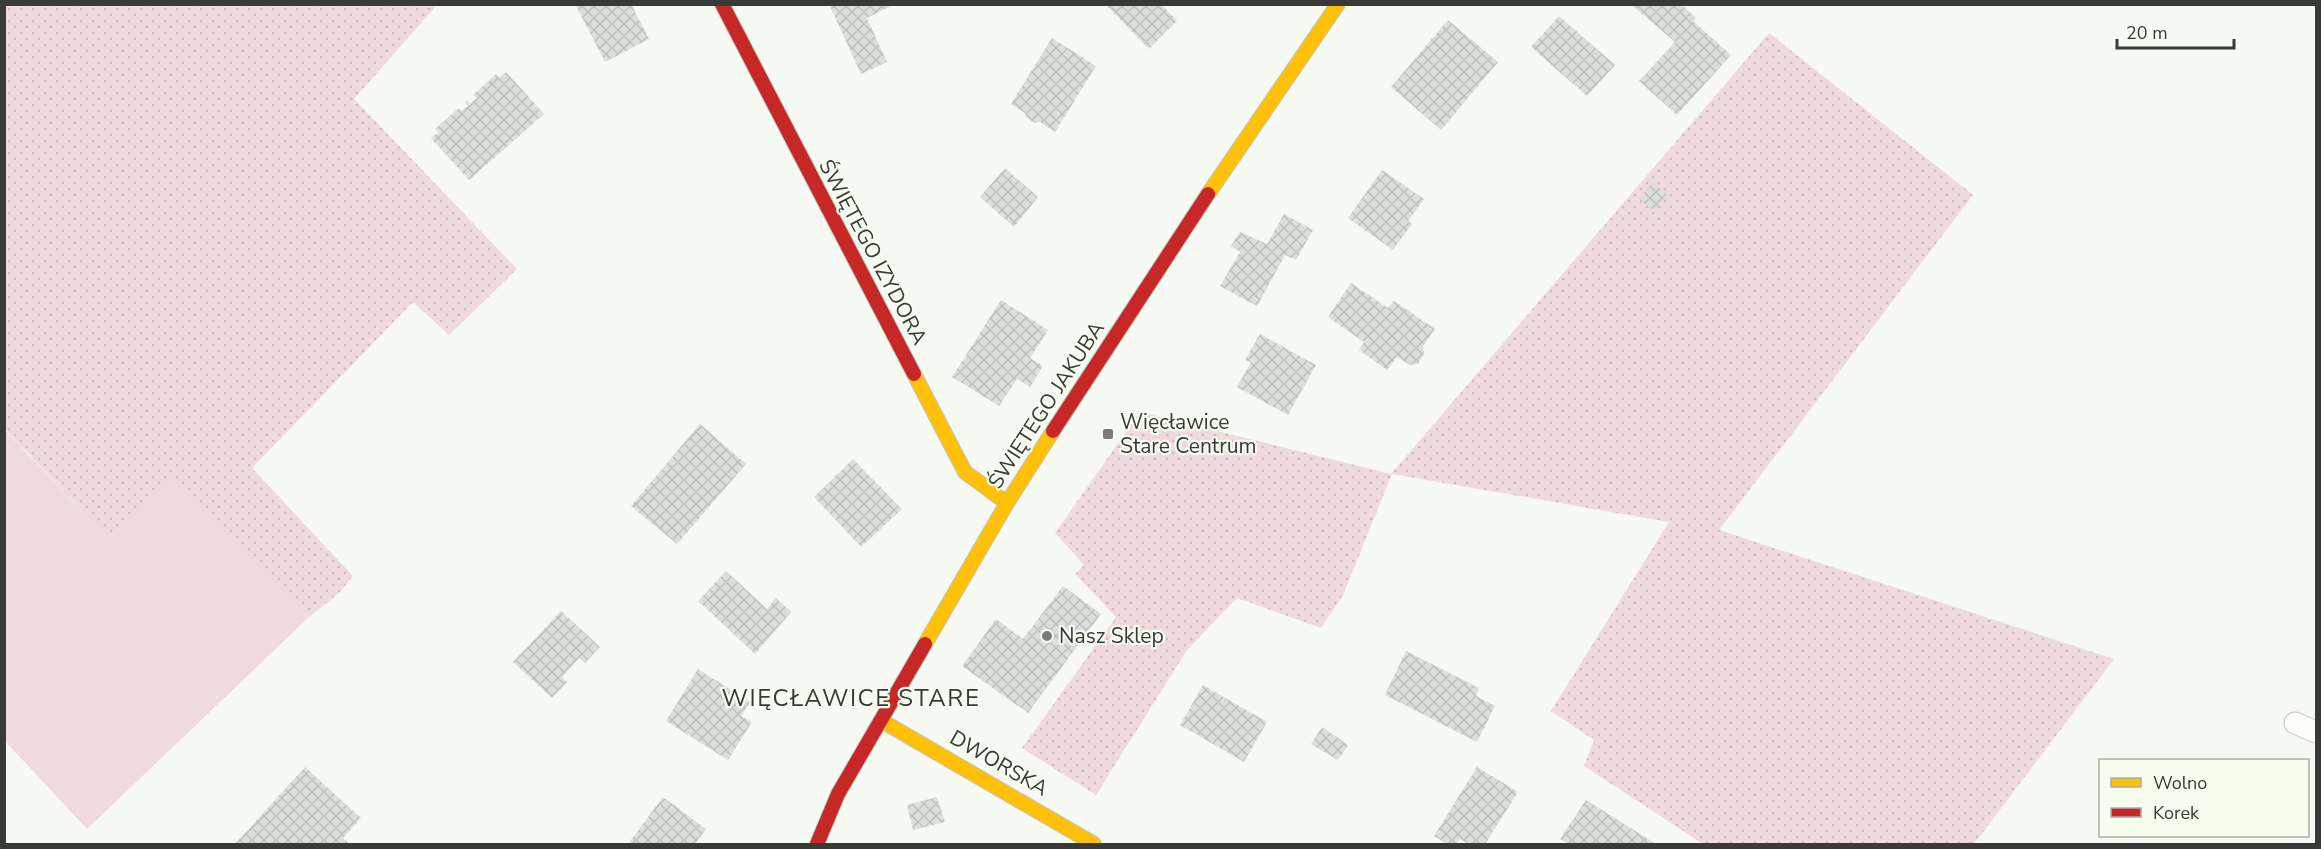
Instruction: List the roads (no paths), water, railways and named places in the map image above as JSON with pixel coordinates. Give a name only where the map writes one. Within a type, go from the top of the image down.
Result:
[{"type":"street","name":"ŚWIĘTEGO IZYDORA","points":[[722,4],[965,472],[1007,503]]},
{"type":"street","name":"ŚWIĘTEGO JAKUBA","points":[[817,844],[838,794],[1007,503],[1177,240],[1338,4]]},
{"type":"street","name":"DWORSKA","points":[[882,721],[1094,844]]},
{"type":"lane","points":[[2295,723],[2316,732]]},
{"type":"place","name":"Więcławice Stare Centrum","points":[[1108,434]]},
{"type":"place","name":"Nasz Sklep","points":[[1047,636]]},
{"type":"district","name":"WIĘCŁAWICE STARE","points":[[851,698]]}]
